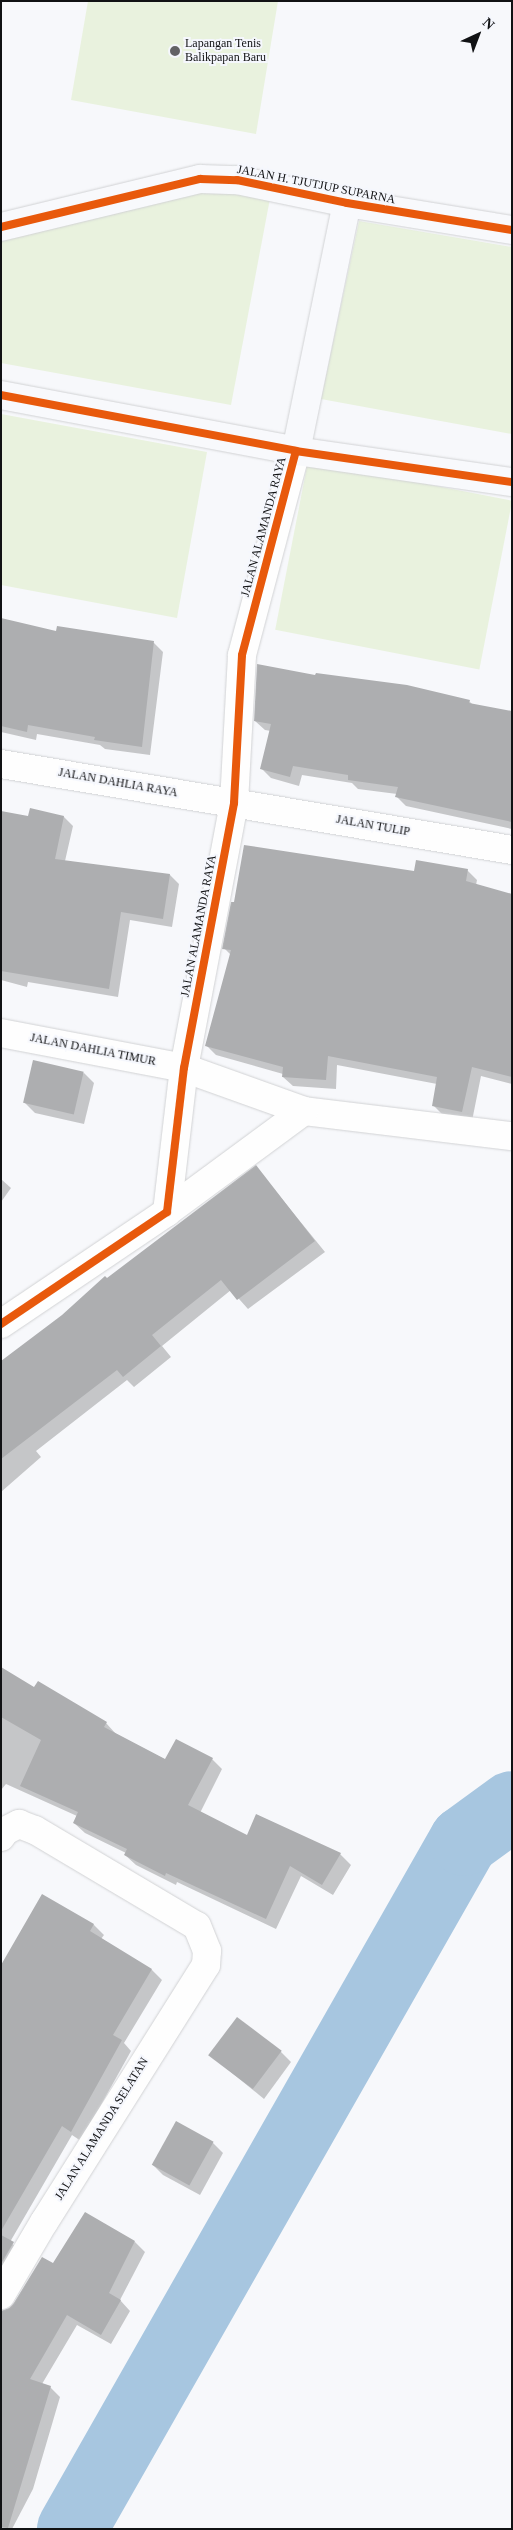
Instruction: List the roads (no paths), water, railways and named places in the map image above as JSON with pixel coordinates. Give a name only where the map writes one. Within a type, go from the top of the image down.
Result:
[{"type":"main road","name":"JALAN H. TJUTJUP SUPARNA","points":[[1,227],[200,179],[237,180],[347,204],[512,230]]},
{"type":"main road","points":[[296,451],[347,204]]},
{"type":"main road","points":[[1,395],[296,451],[512,482]]},
{"type":"street","name":"JALAN ALAMANDA RAYA","points":[[167,1212],[184,1068],[234,803],[242,655],[296,451]]},
{"type":"street","name":"JALAN DAHLIA RAYA","points":[[1,764],[234,803]]},
{"type":"street","name":"JALAN TULIP","points":[[234,803],[512,850]]},
{"type":"street","name":"JALAN DAHLIA TIMUR","points":[[1,1033],[184,1068],[304,1111],[512,1136]]},
{"type":"street","points":[[1,1324],[167,1212],[304,1111]]},
{"type":"street","name":"JALAN ALAMANDA SELATAN","points":[[1,2294],[44,2222],[206,1965],[207,1951],[197,1926],[35,1830],[7,1824]]},
{"type":"waterway","points":[[72,2529],[464,1841],[512,1806]]},
{"type":"place","name":"Lapangan Tenis Balikpapan Baru","points":[[175,51]]}]
